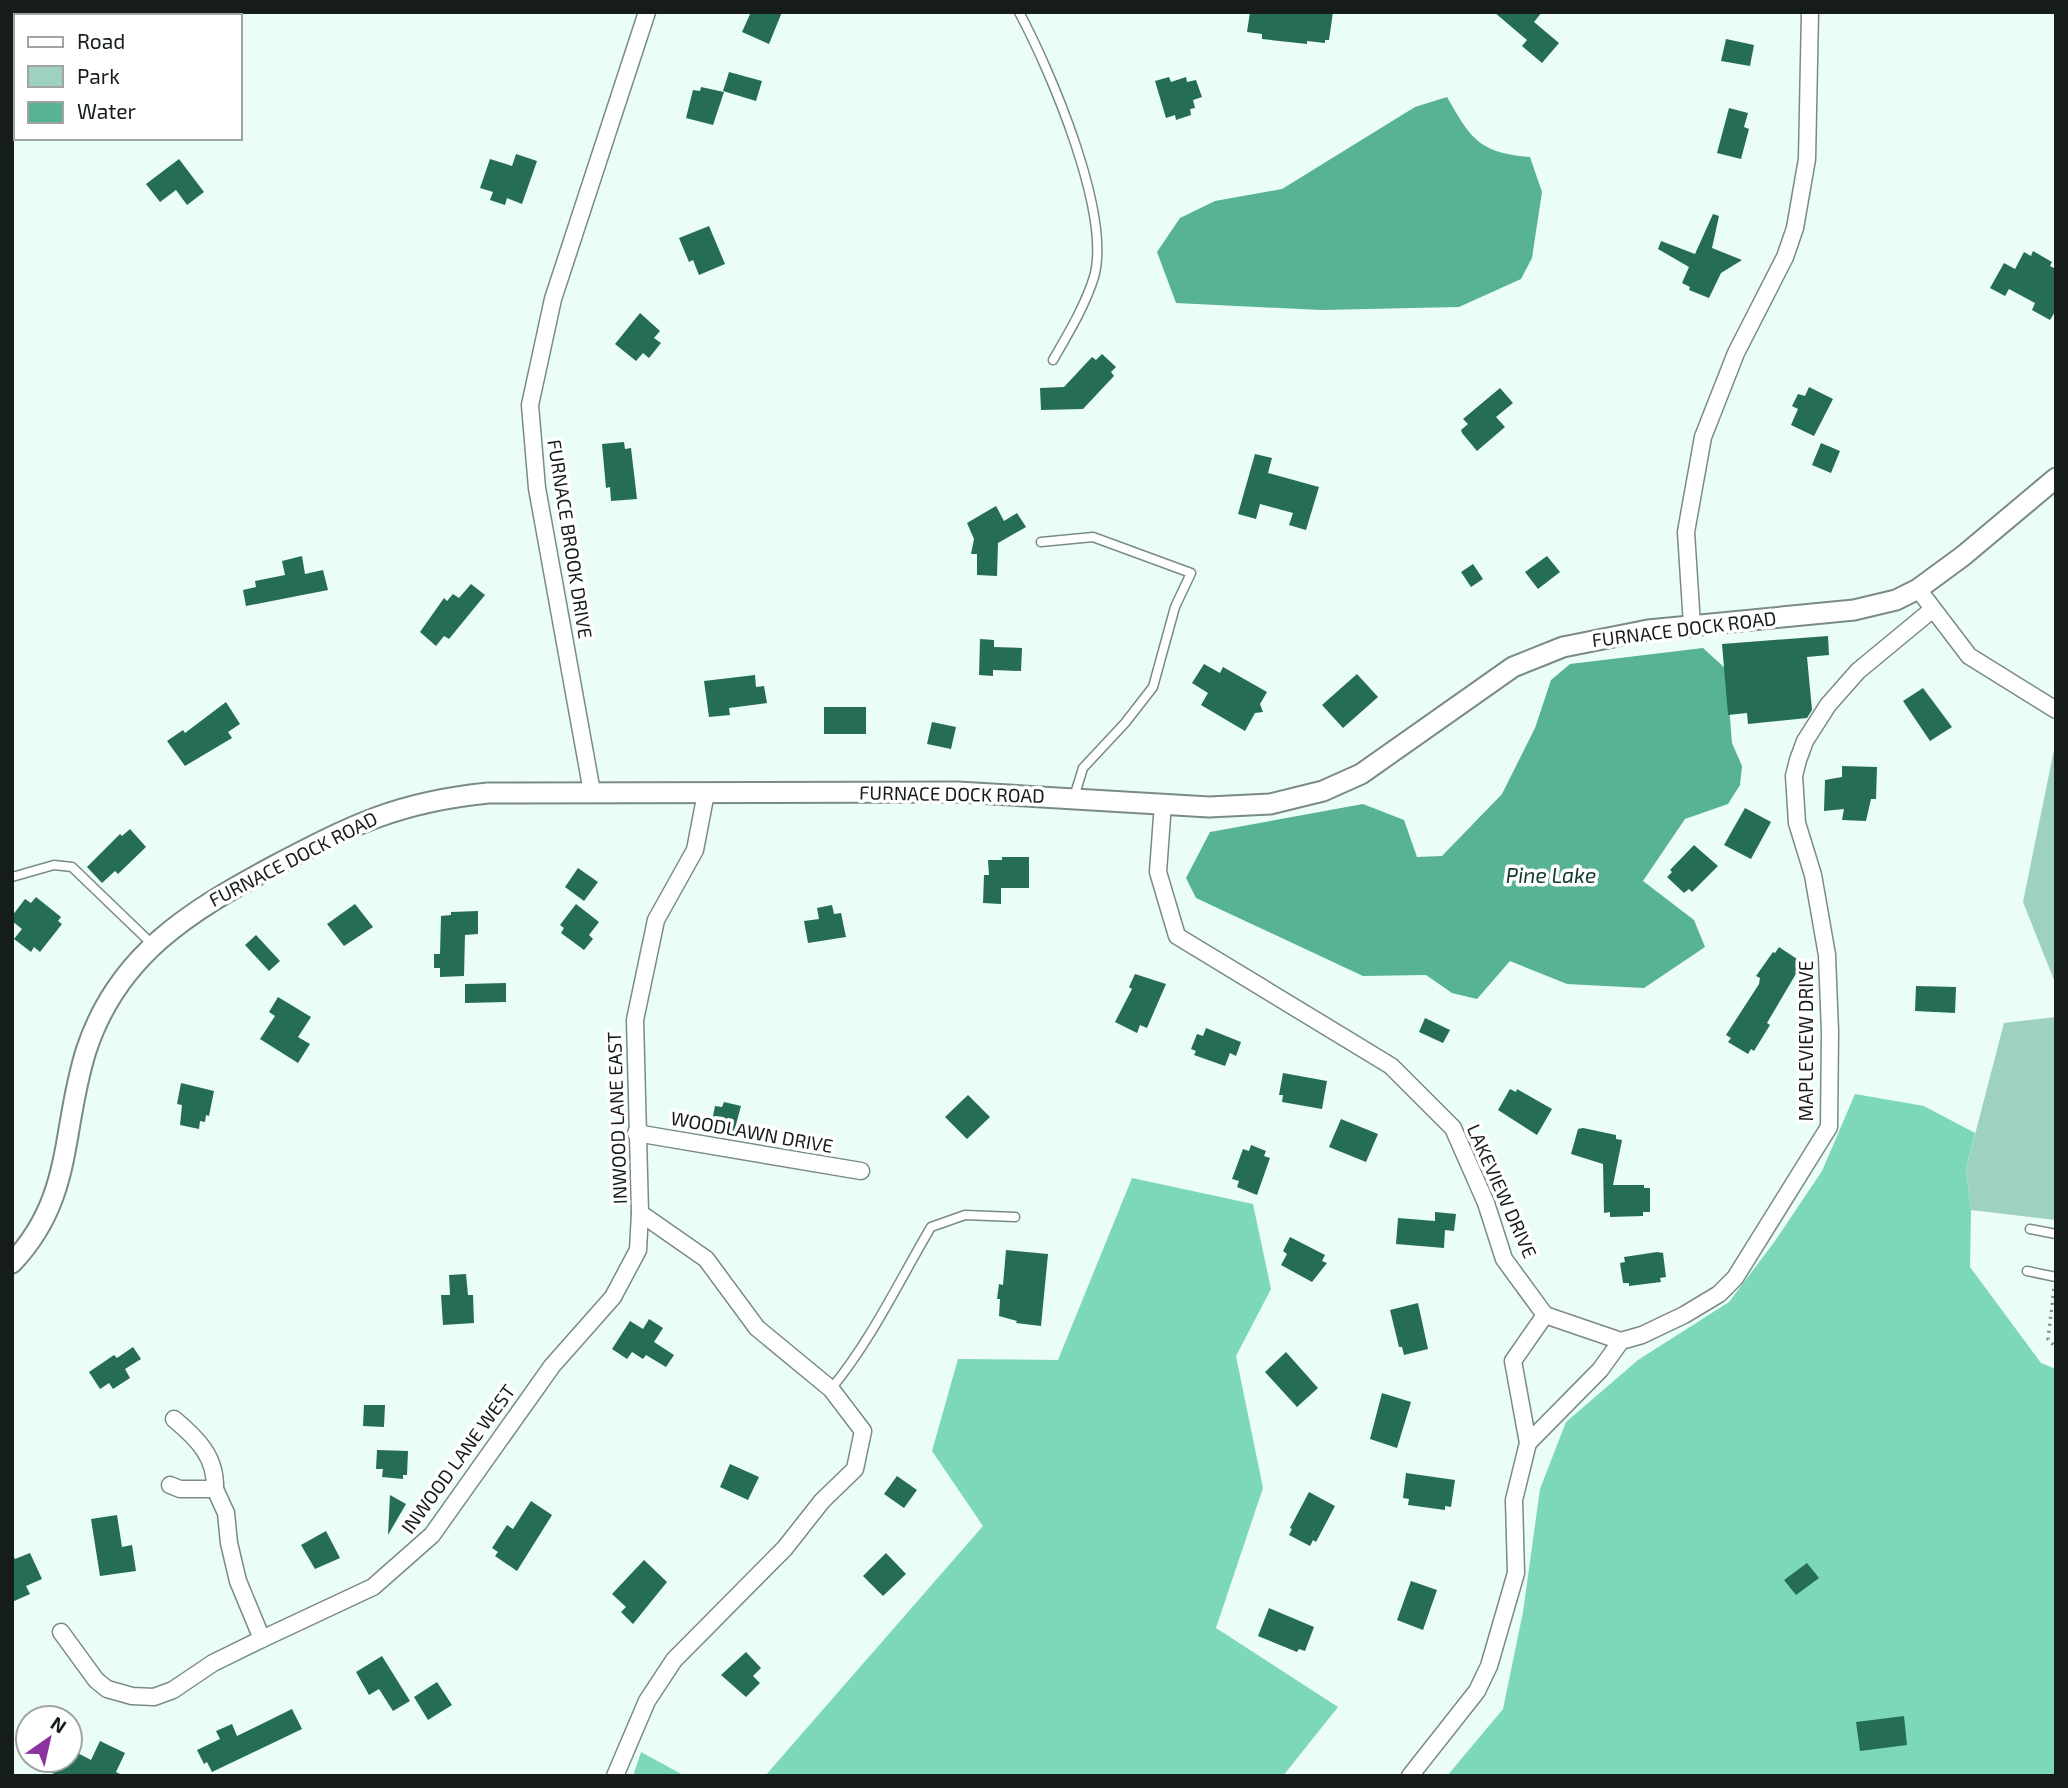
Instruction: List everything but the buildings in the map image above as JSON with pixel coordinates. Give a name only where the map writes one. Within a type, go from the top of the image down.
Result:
[{"type":"street","name":"FURNACE BROOK DRIVE","points":[[592,792],[537,488],[530,405],[553,299],[647,12]]},
{"type":"street","points":[[1692,625],[1686,532],[1703,437],[1736,353],[1785,257],[1795,228],[1807,159],[1810,12]]},
{"type":"street","name":"FURNACE DOCK ROAD","points":[[12,1263],[37,1233],[53,1202],[80,1070],[95,1028],[121,983],[152,944],[200,907],[342,830],[384,812],[465,796],[592,792],[958,792],[1240,807],[1270,804],[1322,791],[1380,764],[1493,681],[1526,661],[1578,642],[1692,625],[1854,610],[1896,600],[1918,589],[2056,478]]},
{"type":"street","points":[[1918,589],[1969,656],[2056,710]]},
{"type":"street","name":"MAPLEVIEW DRIVE","points":[[1621,1341],[1642,1335],[1684,1315],[1719,1294],[1735,1278],[1829,1127],[1830,1032],[1826,955],[1813,875],[1797,823],[1794,776],[1805,741],[1828,705],[1858,671],[1933,609]]},
{"type":"street","name":"INWOOD LANE EAST","points":[[615,1776],[646,1701],[674,1660],[785,1548],[822,1501],[855,1469],[863,1431],[831,1390],[757,1328],[706,1259],[640,1213],[635,1020],[656,920],[695,850],[706,793]]},
{"type":"street","name":"LAKEVIEW DRIVE","points":[[1163,803],[1158,872],[1177,936],[1391,1066],[1453,1128],[1486,1203],[1504,1259],[1545,1315]]},
{"type":"street","name":"WOODLAWN DRIVE","points":[[636,1133],[861,1171]]},
{"type":"street","name":"INWOOD LANE WEST","points":[[61,1632],[96,1680],[107,1689],[154,1697],[173,1690],[214,1663],[373,1587],[432,1535],[552,1366],[613,1297],[638,1250],[640,1213]]},
{"type":"street","points":[[1410,1776],[1470,1704],[1489,1665],[1516,1573],[1514,1500],[1528,1443],[1513,1361],[1545,1315],[1621,1341],[1600,1370],[1528,1443]]},
{"type":"street","points":[[174,1419],[199,1439],[216,1470],[215,1489],[226,1513],[229,1543],[238,1581],[262,1639]]},
{"type":"street","points":[[170,1485],[180,1489],[215,1489]]},
{"type":"lane","points":[[1019,12],[1047,65],[1092,199],[1098,240],[1094,276],[1054,359]]},
{"type":"lane","points":[[1041,542],[1093,537],[1191,573],[1175,607],[1153,687],[1125,723],[1083,768],[1074,797]]},
{"type":"lane","points":[[12,877],[54,864],[72,867],[152,944]]},
{"type":"lane","points":[[831,1390],[856,1359],[882,1317],[931,1227],[965,1215],[1015,1217]]},
{"type":"lane","points":[[2030,1229],[2056,1234]]},
{"type":"lane","points":[[2027,1271],[2056,1277]]},
{"type":"path","points":[[2056,1277],[2048,1339],[2056,1348]]},
{"type":"path","points":[[2054,1776],[2056,1766]]},
{"type":"green space","points":[[2056,740],[2056,985],[2023,902]]},
{"type":"green space","points":[[2056,1017],[2056,1220],[1971,1210],[1966,1169],[2004,1023]]},
{"type":"shaded area","points":[[1855,1094],[1924,1106],[1975,1133],[1966,1169],[1971,1210],[1970,1267],[2041,1363],[2056,1369],[2056,1776],[1447,1776],[1503,1709],[1523,1612],[1540,1489],[1566,1422],[1638,1360],[1729,1302],[1775,1241],[1822,1171]]},
{"type":"shaded area","points":[[1132,1178],[1253,1204],[1271,1289],[1236,1356],[1263,1488],[1216,1628],[1338,1707],[1283,1776],[765,1776],[983,1526],[932,1451],[958,1359],[1058,1360]]},
{"type":"shaded area","points":[[641,1752],[685,1776],[633,1776]]},
{"type":"water","points":[[1447,97],[1463,124],[1478,141],[1499,152],[1530,157],[1542,192],[1532,258],[1521,279],[1459,307],[1321,310],[1176,303],[1157,252],[1180,218],[1215,201],[1282,189],[1415,107]]},
{"type":"water","name":"Pine Lake","points":[[1703,648],[1726,669],[1732,743],[1742,766],[1740,785],[1728,804],[1685,819],[1643,881],[1694,920],[1705,947],[1644,988],[1567,984],[1510,961],[1477,999],[1452,993],[1426,975],[1363,976],[1196,898],[1186,878],[1210,832],[1363,804],[1404,820],[1417,857],[1442,856],[1502,794],[1535,728],[1551,680],[1570,664]]}]
